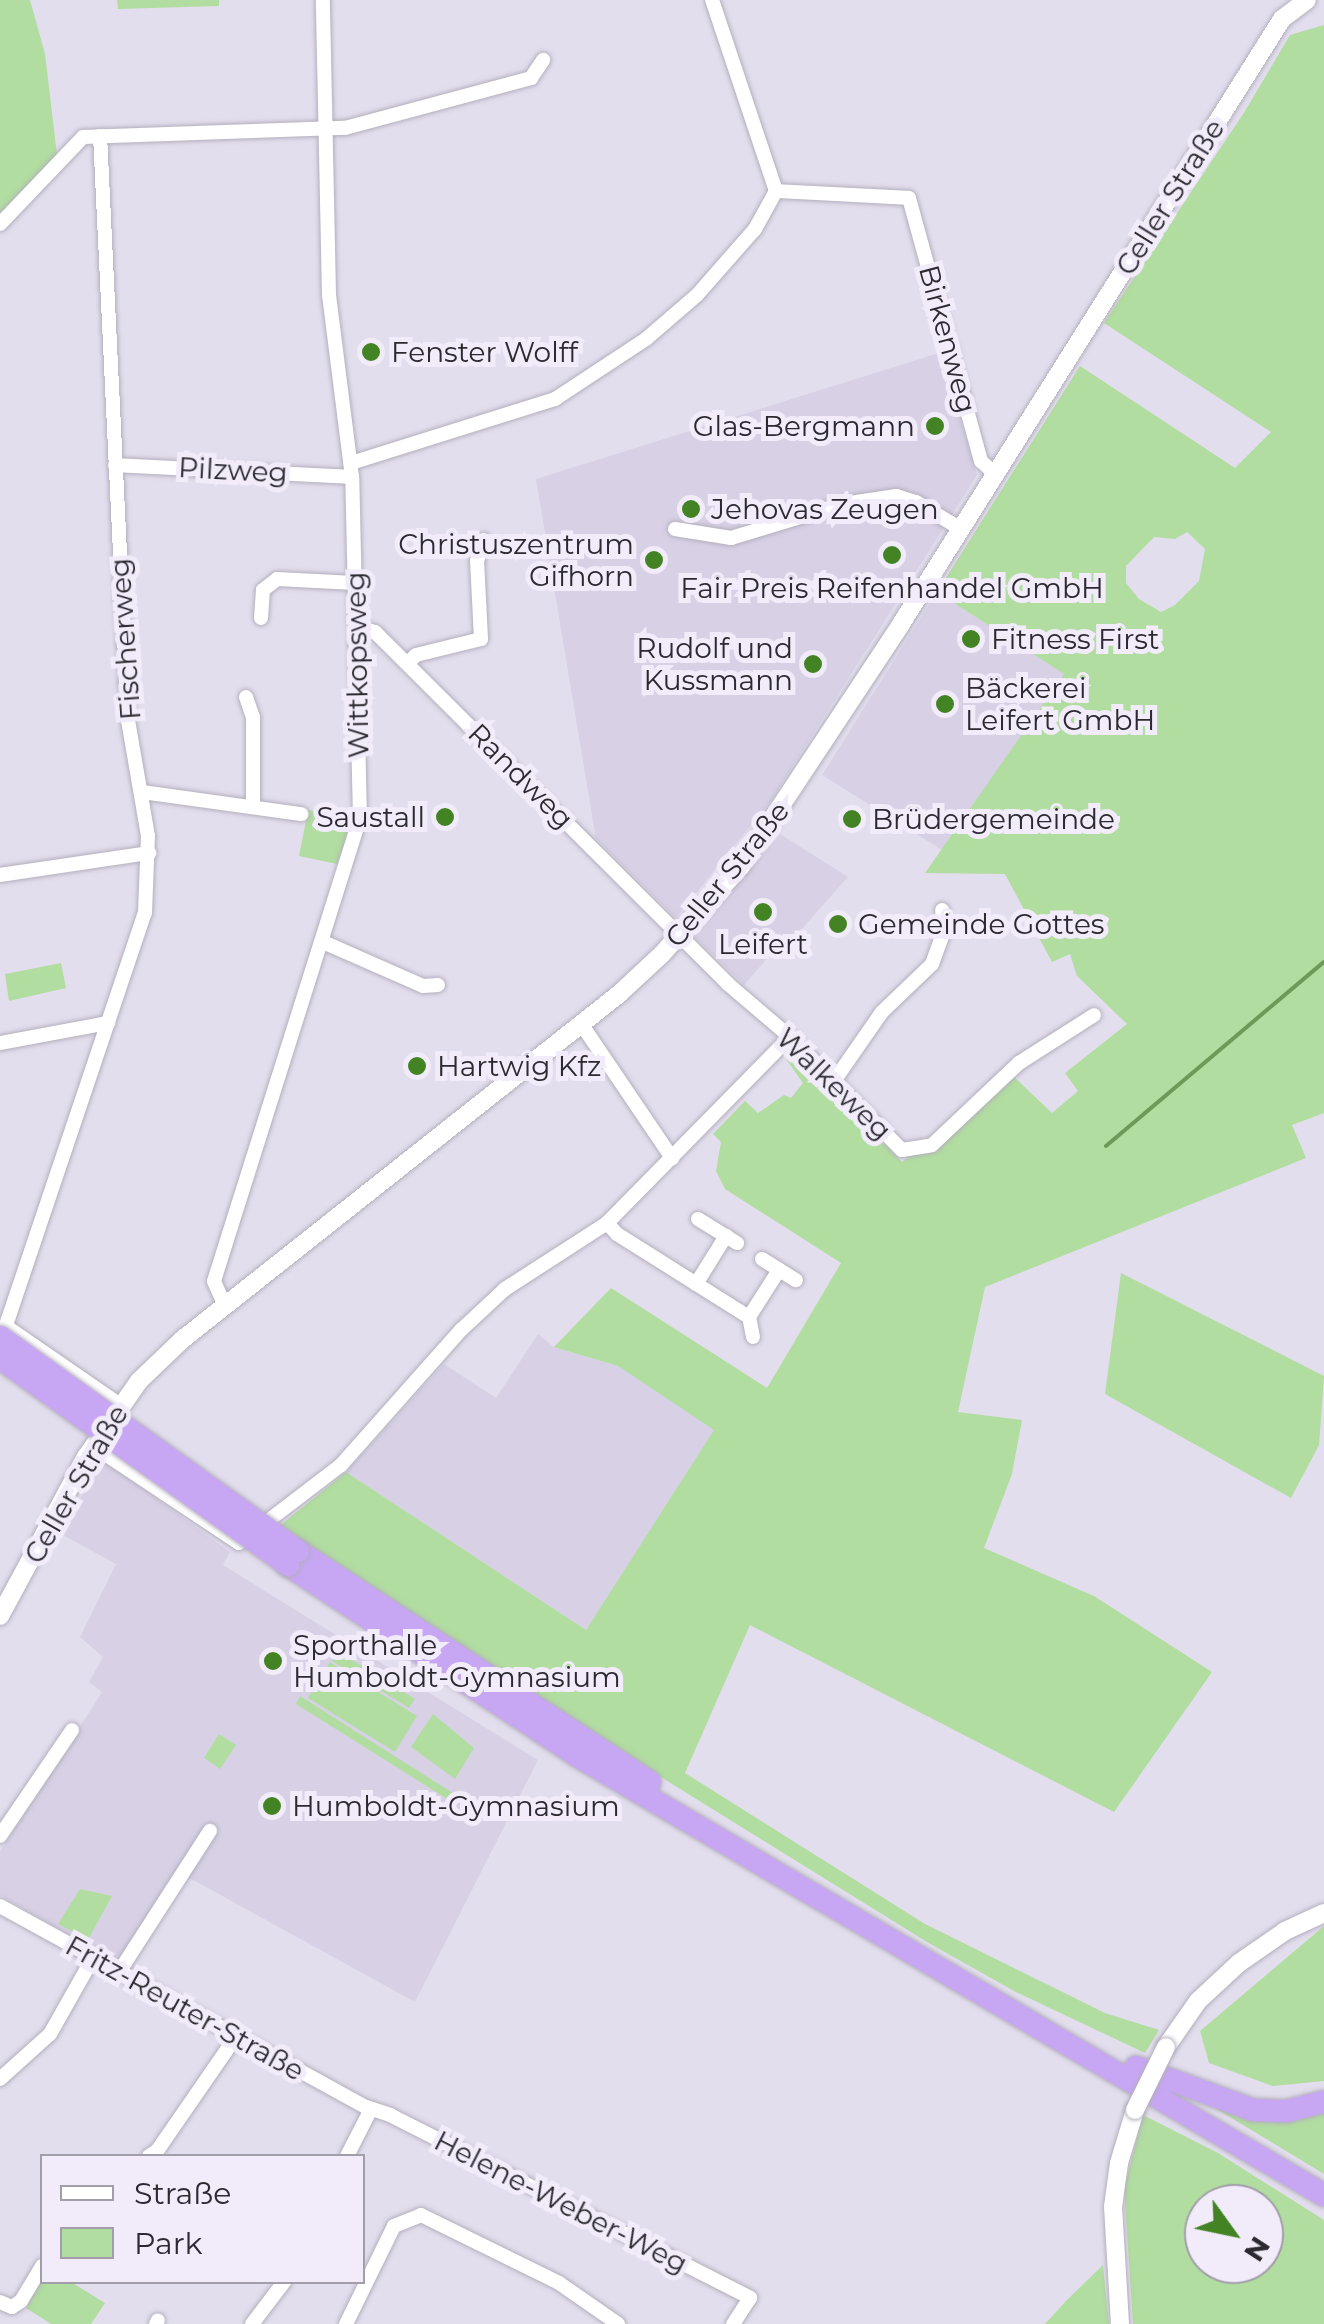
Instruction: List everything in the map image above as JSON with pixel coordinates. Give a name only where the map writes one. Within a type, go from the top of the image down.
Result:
[{"type":"highway","points":[[2,1336],[293,1558]]},
{"type":"highway","points":[[0,1358],[580,1748],[1324,2194]]},
{"type":"highway","points":[[580,1748],[1324,2180]]},
{"type":"highway","points":[[1122,2062],[1254,2110],[1287,2111],[1324,2102]]},
{"type":"highway","points":[[1276,2166],[1324,2204]]},
{"type":"street","name":"Wittkopsweg","points":[[225,1306],[214,1281],[360,819],[351,470],[330,295],[323,0]]},
{"type":"street","points":[[712,0],[776,191]]},
{"type":"street","name":"Celler Straße","points":[[0,1616],[93,1446],[120,1405],[159,1361],[582,1025],[681,934],[765,834],[961,529],[987,467],[1282,18],[1307,0]]},
{"type":"street","points":[[0,224],[70,146],[83,137],[345,128],[531,78],[543,60]]},
{"type":"street","name":"Fischerweg","points":[[2,1336],[144,913],[148,854],[142,792],[128,720],[100,136]]},
{"type":"street","name":"Birkenweg","points":[[776,191],[909,198],[987,467]]},
{"type":"street","name":"Pilzweg","points":[[115,465],[351,470],[555,399],[598,375],[697,294],[755,230],[776,191]]},
{"type":"street","points":[[675,529],[731,538],[844,504],[896,496],[916,502],[961,529]]},
{"type":"street","points":[[408,663],[416,655],[481,640],[477,561],[484,540]]},
{"type":"street","points":[[262,618],[263,590],[278,580],[355,583]]},
{"type":"street","name":"Randweg","points":[[356,626],[375,632],[408,663],[681,934]]},
{"type":"street","points":[[246,697],[253,718],[253,806]]},
{"type":"street","points":[[142,792],[301,814]]},
{"type":"street","points":[[0,875],[148,854]]},
{"type":"street","points":[[834,1081],[882,1012],[932,964],[944,931],[942,910]]},
{"type":"street","name":"Walkeweg","points":[[681,934],[902,1150],[915,1151],[932,1145],[1019,1063],[1094,1014]]},
{"type":"street","points":[[323,942],[423,986],[438,985]]},
{"type":"street","points":[[0,1044],[108,1023]]},
{"type":"street","points":[[582,1025],[672,1158]]},
{"type":"street","points":[[93,1446],[239,1543],[341,1465],[461,1330],[505,1289],[607,1223],[790,1037]]},
{"type":"street","points":[[696,1284],[732,1240],[698,1218]]},
{"type":"street","points":[[607,1223],[617,1234],[749,1317]]},
{"type":"street","points":[[762,1260],[796,1280]]},
{"type":"street","points":[[753,1337],[749,1317],[779,1270]]},
{"type":"street","points":[[2,1336],[120,1405]]},
{"type":"street","points":[[0,1836],[72,1730]]},
{"type":"street","points":[[119,1972],[210,1831]]},
{"type":"street","name":"Fritz-Reuter-Straße","points":[[0,1906],[371,2110]]},
{"type":"street","points":[[1120,2324],[1113,2206],[1119,2163],[1134,2110],[1166,2047],[1198,2001],[1224,1975],[1269,1941],[1324,1913]]},
{"type":"street","points":[[0,2080],[50,2034],[93,1958]]},
{"type":"street","points":[[150,2154],[237,2036]]},
{"type":"street","points":[[348,2154],[371,2110]]},
{"type":"street","name":"Helene-Weber-Weg","points":[[371,2110],[390,2114],[750,2298],[733,2324]]},
{"type":"street","points":[[346,2324],[394,2226],[422,2215],[559,2282],[618,2324]]},
{"type":"street","points":[[0,2302],[12,2306],[21,2301],[40,2269]]},
{"type":"street","points":[[252,2324],[282,2284]]},
{"type":"shaded area","points":[[939,353],[977,475],[772,799],[676,918],[596,839],[536,479]]},
{"type":"shaded area","points":[[937,592],[1065,674],[942,850],[822,775]]},
{"type":"shaded area","points":[[780,834],[848,877],[776,958],[771,954],[744,985],[695,937]]},
{"type":"shaded area","points":[[538,1334],[554,1347],[618,1366],[715,1430],[586,1630],[346,1472],[444,1364],[496,1398]]},
{"type":"shaded area","name":"Humboldt-Gymnasium","points":[[102,1459],[230,1552],[223,1565],[538,1760],[415,2002],[186,1876],[128,1968],[0,1895],[0,1852],[102,1692],[89,1682],[103,1657],[80,1637],[116,1564],[61,1534]]},
{"type":"green space","points":[[0,0],[30,0],[45,54],[57,155],[0,214]]},
{"type":"green space","points":[[117,0],[219,0],[219,6],[118,9]]},
{"type":"green space","points":[[1324,25],[1324,1113],[1292,1125],[1306,1158],[985,1287],[958,1412],[1022,1420],[1012,1474],[984,1548],[1094,1596],[1212,1672],[1114,1812],[750,1625],[685,1773],[925,1924],[1105,2013],[1159,2030],[1145,2053],[1014,1991],[927,1942],[564,1717],[277,1528],[346,1472],[586,1630],[714,1430],[618,1366],[554,1347],[611,1288],[767,1388],[841,1263],[725,1189],[716,1171],[721,1142],[713,1134],[745,1101],[758,1113],[784,1095],[791,1098],[803,1083],[784,1056],[791,1048],[902,1162],[1011,1074],[1052,1113],[1078,1091],[1065,1073],[1127,1024],[1077,976],[1070,954],[1052,962],[1005,874],[925,873],[1064,674],[937,592],[1080,366],[1235,468],[1271,432],[1104,323],[1245,111],[1290,35]],"holes":[[[1187,532],[1205,549],[1199,581],[1175,605],[1161,612],[1139,599],[1126,583],[1126,566],[1154,537],[1175,539]]]},
{"type":"green space","points":[[308,810],[349,817],[349,834],[337,864],[299,856]]},
{"type":"green space","points":[[61,963],[66,988],[9,1001],[5,974]]},
{"type":"green space","points":[[1121,1273],[1324,1376],[1319,1445],[1291,1498],[1105,1394]]},
{"type":"green space","points":[[338,1651],[415,1699],[409,1708],[332,1661]]},
{"type":"green space","points":[[330,1662],[417,1716],[395,1752],[308,1698]]},
{"type":"green space","points":[[300,1696],[456,1795],[452,1802],[296,1704]]},
{"type":"green space","points":[[433,1714],[474,1748],[455,1779],[411,1747]]},
{"type":"green space","points":[[219,1734],[236,1745],[220,1769],[204,1758]]},
{"type":"green space","points":[[80,1889],[112,1896],[88,1940],[58,1924]]},
{"type":"green space","points":[[1324,1926],[1324,2081],[1273,2086],[1209,2063],[1200,2031]]},
{"type":"green space","points":[[1195,2096],[1324,2108],[1324,2174]]},
{"type":"green space","points":[[1143,2115],[1218,2153],[1267,2184],[1184,2184],[1184,2284],[1284,2284],[1284,2195],[1324,2220],[1324,2324],[1133,2324],[1124,2188]]},
{"type":"green space","points":[[1103,2265],[1109,2324],[1045,2324],[1066,2301]]},
{"type":"green space","points":[[40,2282],[74,2284],[105,2303],[91,2324],[51,2324],[26,2308]]},
{"type":"waterway","points":[[1106,1146],[1324,962]]},
{"type":"place","name":"Fenster Wolff","points":[[371,352]]},
{"type":"place","name":"Glas-Bergmann","points":[[935,426]]},
{"type":"place","name":"Jehovas Zeugen","points":[[691,509]]},
{"type":"place","name":"Fair Preis Reifenhandel GmbH","points":[[892,555]]},
{"type":"place","name":"Christuszentrum Gifhorn","points":[[654,560]]},
{"type":"place","name":"Fitness First","points":[[971,639]]},
{"type":"place","name":"Rudolf und Kussmann","points":[[813,664]]},
{"type":"place","name":"Bäckerei Leifert GmbH","points":[[945,704]]},
{"type":"place","name":"Saustall","points":[[445,817]]},
{"type":"place","name":"Brüdergemeinde","points":[[852,819]]},
{"type":"place","name":"Leifert","points":[[763,912]]},
{"type":"place","name":"Gemeinde Gottes","points":[[838,924]]},
{"type":"place","name":"Hartwig Kfz","points":[[417,1066]]},
{"type":"place","name":"Sporthalle Humboldt-Gymnasium","points":[[273,1661]]},
{"type":"place","name":"Humboldt-Gymnasium","points":[[272,1806]]}]
